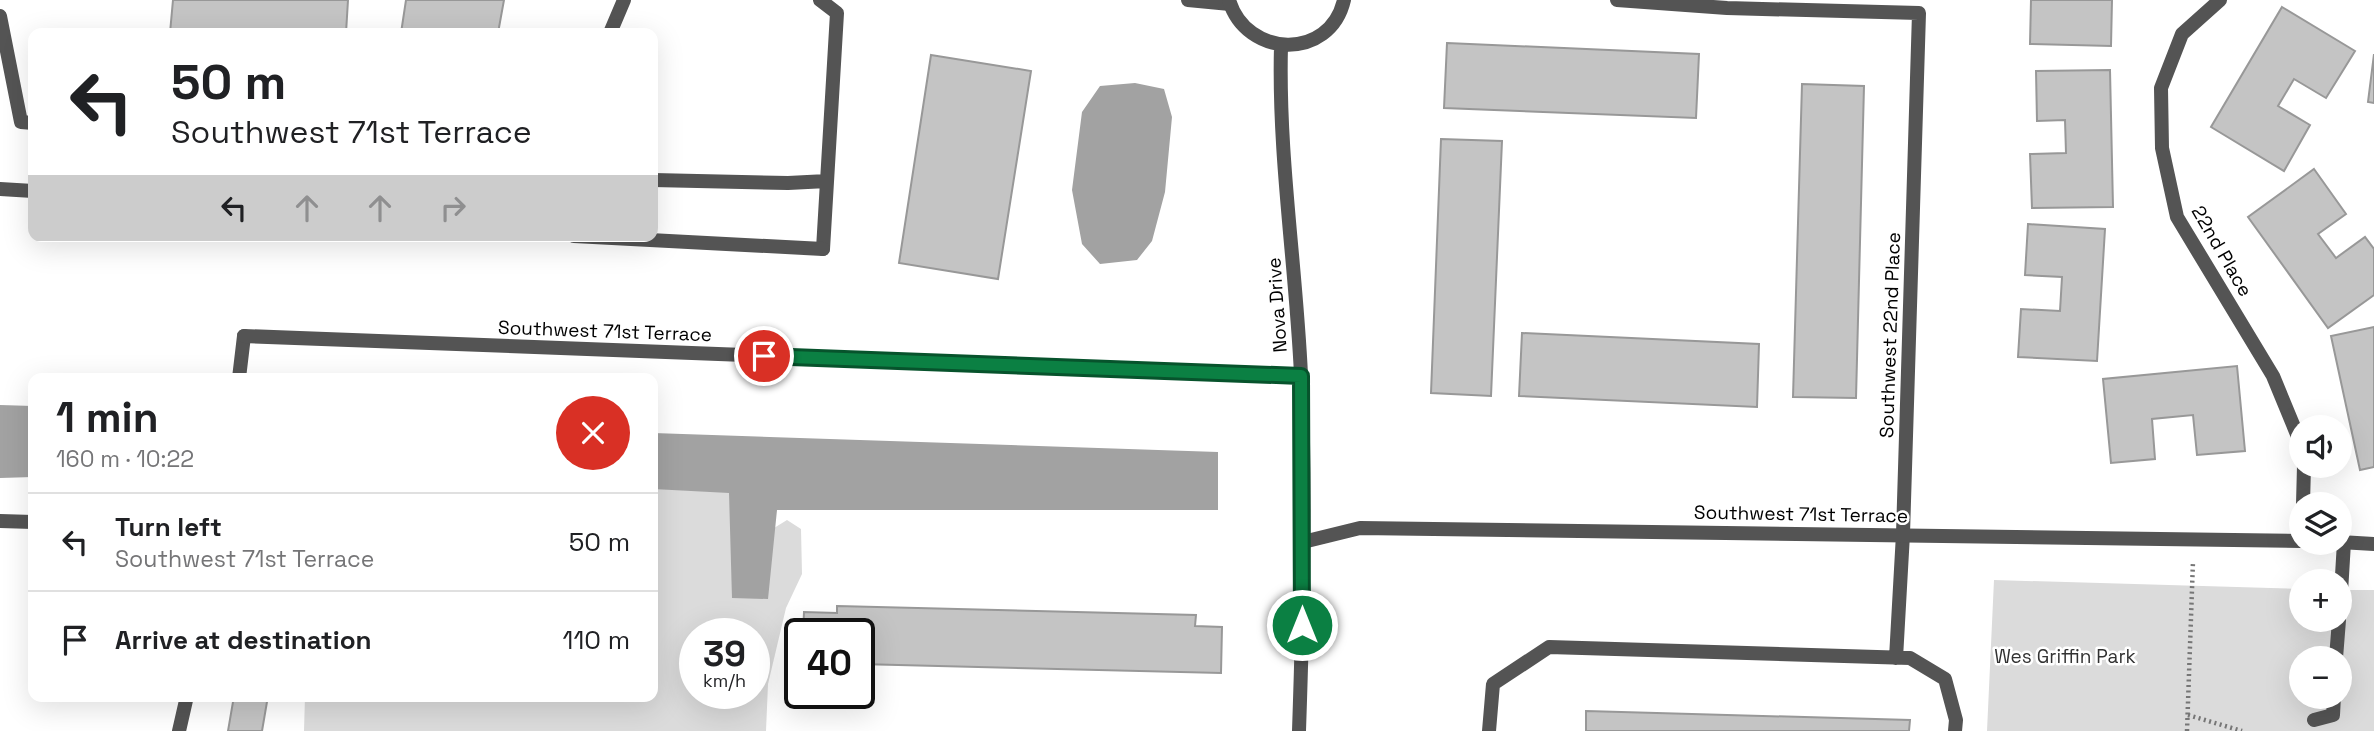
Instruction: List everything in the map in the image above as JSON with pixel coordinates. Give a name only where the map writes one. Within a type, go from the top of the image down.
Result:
[{"type":"street","points":[[612,28],[624,0]]},
{"type":"street","points":[[658,240],[823,249],[837,13],[820,0]]},
{"type":"street","points":[[1188,0],[1229,2],[1237,20],[1249,33],[1264,42],[1281,46],[1301,44],[1320,36],[1334,22],[1344,0]]},
{"type":"street","name":"Southwest 22nd Place","points":[[1617,0],[1727,8],[1919,13],[1903,534],[1896,658]]},
{"type":"street","name":"22nd Place","points":[[2220,0],[2182,34],[2161,88],[2162,148],[2177,217],[2273,376],[2289,415]]},
{"type":"street","points":[[0,16],[21,122],[28,123]]},
{"type":"street","name":"Nova Drive","points":[[1281,46],[1280,105],[1301,376],[1303,542],[1299,731]]},
{"type":"street","points":[[658,180],[788,183],[827,181]]},
{"type":"street","points":[[0,189],[28,191]]},
{"type":"street","name":"Southwest 71st Terrace","points":[[240,373],[244,336],[1301,376]]},
{"type":"street","points":[[0,522],[28,522]]},
{"type":"street","name":"Southwest 71st Terrace","points":[[1303,542],[1360,528],[2289,541]]},
{"type":"street","points":[[2352,543],[2374,544]]},
{"type":"street","points":[[1489,731],[1493,684],[1549,647],[1910,658],[1945,679],[1956,720],[1955,731]]},
{"type":"street","points":[[179,731],[186,702]]},
{"type":"street","points":[[2314,720],[2333,715],[2333,709]]},
{"type":"path","points":[[2187,731],[2194,540]]},
{"type":"path","points":[[2188,715],[2242,731]]},
{"type":"green space","points":[[658,469],[725,479],[761,536],[787,520],[801,529],[802,574],[786,608],[770,676],[770,618],[679,618],[679,709],[767,709],[766,731],[304,731],[305,702],[658,702]]},
{"type":"green space","name":"Wes Griffin Park","points":[[1994,580],[2289,589],[2289,632],[2352,632],[2352,590],[2374,590],[2374,731],[1987,731]]},
{"type":"shaded area","points":[[1135,83],[1164,89],[1172,117],[1165,192],[1152,241],[1137,260],[1100,264],[1082,244],[1072,190],[1082,112],[1100,86]]},
{"type":"shaded area","points":[[0,405],[28,406],[28,477],[0,478]]},
{"type":"shaded area","points":[[658,433],[1218,452],[1218,510],[777,510],[768,599],[732,598],[729,493],[658,489]]},
{"type":"building","points":[[173,0],[348,0],[346,28],[170,28]]},
{"type":"building","points":[[406,0],[504,0],[499,28],[402,28]]},
{"type":"building","points":[[2031,0],[2112,0],[2111,46],[2030,44]]},
{"type":"building","points":[[2282,7],[2355,51],[2326,98],[2294,79],[2278,106],[2310,125],[2284,171],[2211,127]]},
{"type":"building","points":[[1447,43],[1699,54],[1696,118],[1444,108]]},
{"type":"building","points":[[2374,54],[2374,103],[2368,102]]},
{"type":"building","points":[[931,55],[1031,71],[998,279],[899,263]]},
{"type":"building","points":[[2110,70],[2113,207],[2032,208],[2030,154],[2066,153],[2065,120],[2037,121],[2036,71]]},
{"type":"building","points":[[1802,84],[1864,86],[1856,398],[1793,397]]},
{"type":"building","points":[[1441,139],[1502,141],[1491,396],[1431,393]]},
{"type":"building","points":[[2314,169],[2346,214],[2318,234],[2336,258],[2365,237],[2374,249],[2374,295],[2328,328],[2248,217]]},
{"type":"building","points":[[2028,224],[2105,229],[2097,361],[2018,357],[2021,309],[2060,311],[2062,277],[2025,275]]},
{"type":"building","points":[[2374,327],[2374,467],[2360,470],[2352,433],[2352,415],[2348,415],[2331,336]]},
{"type":"building","points":[[1522,333],[1759,344],[1757,407],[1519,396]]},
{"type":"building","points":[[2237,366],[2245,451],[2197,455],[2193,415],[2152,419],[2155,459],[2111,463],[2103,379]]},
{"type":"building","points":[[837,606],[1196,615],[1195,626],[1222,627],[1221,673],[875,664],[875,618],[804,618],[804,612],[837,613]]},
{"type":"building","points":[[233,702],[267,702],[262,731],[228,731]]},
{"type":"building","points":[[1586,711],[1910,720],[1909,731],[1586,731]]},
{"type":"route","points":[[764,356],[1301,376],[1302,625]]}]
